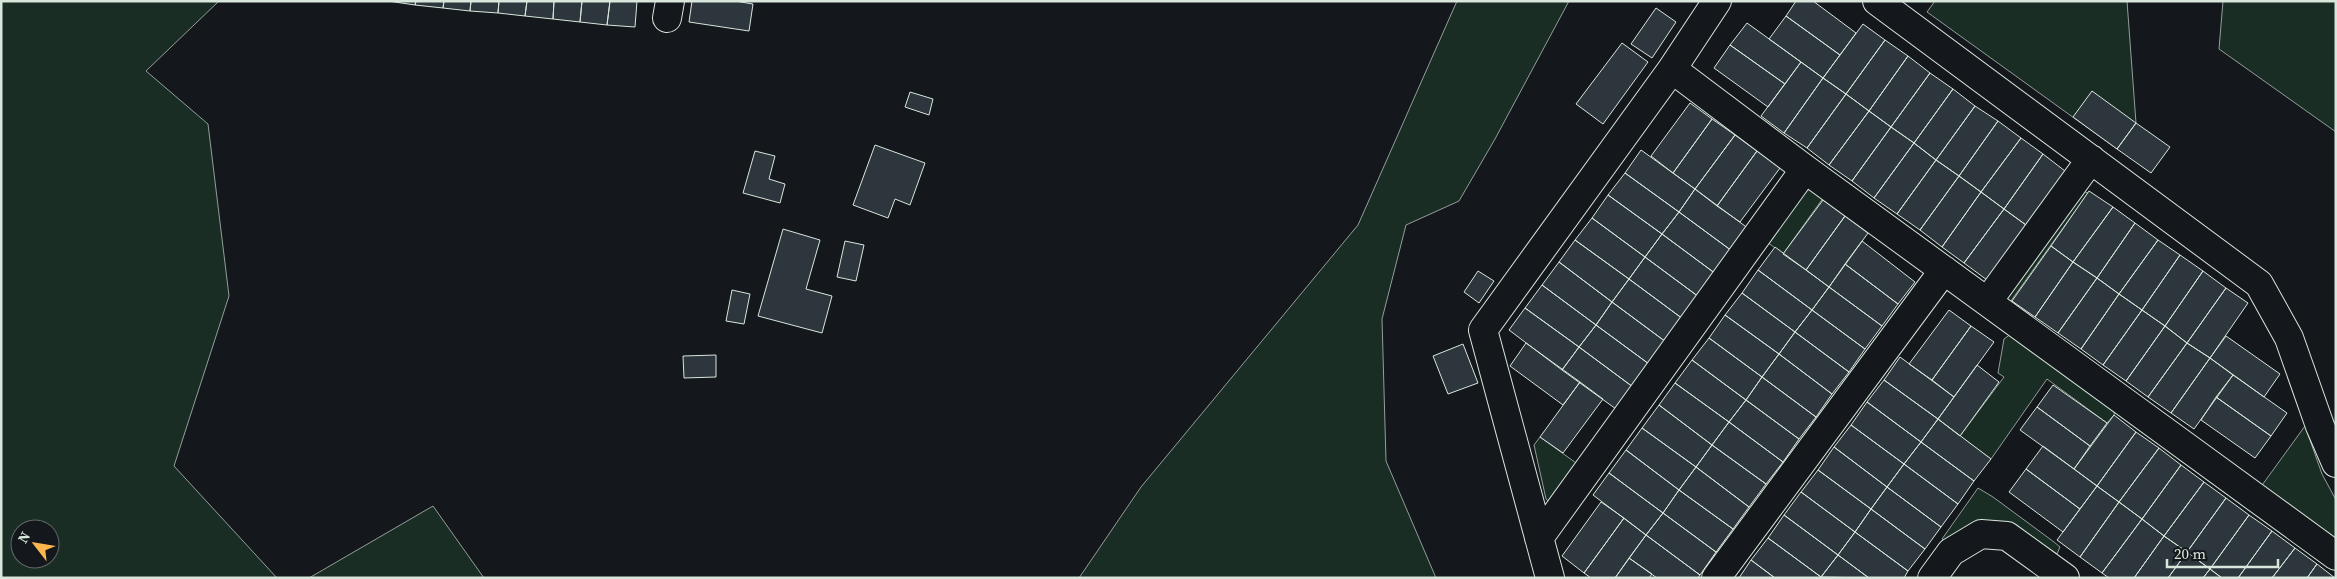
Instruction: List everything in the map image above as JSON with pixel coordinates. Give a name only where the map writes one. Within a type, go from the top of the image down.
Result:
[{"type":"street","points":[[1550,578],[1483,330],[1672,69],[1717,1]]},
{"type":"street","points":[[1721,1],[1730,4],[1735,1]]},
{"type":"street","points":[[1877,1],[2259,284],[2289,338],[2320,426],[2336,463]]},
{"type":"street","points":[[1672,69],[1805,169],[2336,556]]},
{"type":"street","points":[[1988,301],[2091,159]]},
{"type":"street","points":[[1539,538],[1805,169]]},
{"type":"street","points":[[1716,578],[1944,270]]},
{"type":"street","points":[[1932,578],[1951,552],[1981,534],[2007,536],[2065,578]]},
{"type":"green space","points":[[1,1],[219,1],[146,71],[208,124],[229,296],[174,466],[277,578],[1,578]]},
{"type":"green space","points":[[1457,1],[1569,1],[1495,139],[1459,201],[1406,225],[1382,319],[1386,461],[1436,578],[1079,578],[1141,487],[1358,225]]},
{"type":"green space","points":[[1935,1],[2127,1],[2136,123],[2117,149],[1927,12]]},
{"type":"green space","points":[[2223,1],[2336,1],[2336,132],[2219,49]]},
{"type":"green space","points":[[1810,189],[1826,194],[1783,254],[1767,242],[1802,193]]},
{"type":"green space","points":[[2083,191],[2088,193],[2008,305],[2006,296]]},
{"type":"green space","points":[[2015,331],[2115,405],[2114,415],[2107,423],[2047,379],[1991,459],[1960,436],[2004,377],[1998,373],[2004,339]]},
{"type":"green space","points":[[2305,426],[2322,474],[2336,500],[2336,543],[2260,488]]},
{"type":"green space","points":[[1540,437],[1583,468],[1551,504],[1546,499],[1534,445]]},
{"type":"green space","points":[[1978,488],[2060,547],[2057,554],[2008,522],[1991,526],[1950,545],[1942,539]]},
{"type":"green space","points":[[433,506],[484,578],[309,578]]},
{"type":"building","points":[[388,1],[416,1],[415,5]]},
{"type":"building","points":[[416,1],[444,1],[443,8],[415,5]]},
{"type":"building","points":[[444,1],[471,1],[470,11],[443,8]]},
{"type":"building","points":[[471,1],[499,1],[498,13],[470,11]]},
{"type":"building","points":[[499,1],[527,1],[525,16],[498,13]]},
{"type":"building","points":[[527,1],[554,1],[553,19],[525,16]]},
{"type":"building","points":[[554,1],[582,1],[580,22],[553,19]]},
{"type":"building","points":[[582,1],[610,1],[607,25],[580,22]]},
{"type":"building","points":[[610,1],[637,1],[635,27],[607,25]]},
{"type":"building","points":[[692,1],[735,1],[753,4],[749,31],[689,22]]},
{"type":"building","points":[[1796,1],[1813,1],[1856,33],[1840,55],[1786,16]]},
{"type":"building","points":[[1656,8],[1676,22],[1652,58],[1631,44]]},
{"type":"building","points":[[1786,16],[1840,55],[1823,78],[1769,39]]},
{"type":"building","points":[[1747,23],[1801,62],[1785,84],[1730,45]]},
{"type":"building","points":[[1863,24],[1885,40],[1846,94],[1823,78]]},
{"type":"building","points":[[1885,40],[1908,56],[1869,111],[1846,94]]},
{"type":"building","points":[[1622,43],[1648,62],[1603,124],[1576,104]]},
{"type":"building","points":[[1730,45],[1785,84],[1768,107],[1714,68]]},
{"type":"building","points":[[1908,56],[1930,73],[1891,127],[1869,111]]},
{"type":"building","points":[[1801,62],[1823,78],[1784,133],[1761,116]]},
{"type":"building","points":[[1930,73],[1953,89],[1914,143],[1891,127]]},
{"type":"building","points":[[1823,78],[1846,94],[1807,148],[1784,133]]},
{"type":"building","points":[[1953,89],[1975,106],[1936,160],[1914,143]]},
{"type":"building","points":[[2092,91],[2136,123],[2117,149],[2073,117]]},
{"type":"building","points":[[910,92],[933,99],[929,115],[905,107]]},
{"type":"building","points":[[1846,94],[1869,111],[1829,165],[1807,148]]},
{"type":"building","points":[[1690,103],[1712,119],[1673,173],[1651,156]]},
{"type":"building","points":[[1975,106],[1998,121],[1959,176],[1936,160]]},
{"type":"building","points":[[1869,111],[1891,127],[1852,181],[1829,165]]},
{"type":"building","points":[[1712,119],[1735,135],[1695,189],[1673,173]]},
{"type":"building","points":[[1998,121],[2021,138],[1981,192],[1959,176]]},
{"type":"building","points":[[2136,123],[2170,147],[2151,173],[2117,149]]},
{"type":"building","points":[[1891,127],[1914,143],[1874,198],[1852,181]]},
{"type":"building","points":[[1735,135],[1757,151],[1717,206],[1695,189]]},
{"type":"building","points":[[2021,138],[2043,154],[2004,209],[1981,192]]},
{"type":"building","points":[[1914,143],[1936,160],[1897,214],[1874,198]]},
{"type":"building","points":[[875,145],[925,163],[910,205],[895,199],[888,218],[853,205]]},
{"type":"building","points":[[1641,150],[1695,189],[1679,212],[1625,173]]},
{"type":"building","points":[[755,151],[775,156],[769,179],[785,184],[780,203],[743,193]]},
{"type":"building","points":[[1757,151],[1780,168],[1740,222],[1717,206]]},
{"type":"building","points":[[2043,154],[2065,171],[2026,225],[2004,209]]},
{"type":"building","points":[[1936,160],[1959,176],[1920,230],[1897,214]]},
{"type":"building","points":[[1625,173],[1679,212],[1662,234],[1608,195]]},
{"type":"building","points":[[1959,176],[1981,192],[1942,247],[1920,230]]},
{"type":"building","points":[[1695,189],[1749,229],[1732,251],[1679,212]]},
{"type":"building","points":[[2089,191],[2113,207],[2073,262],[2051,246]]},
{"type":"building","points":[[1981,192],[2004,209],[1964,263],[1942,247]]},
{"type":"building","points":[[1608,195],[1662,234],[1645,257],[1592,218]]},
{"type":"building","points":[[1823,200],[1845,216],[1806,270],[1783,254]]},
{"type":"building","points":[[2113,207],[2135,223],[2097,278],[2073,262]]},
{"type":"building","points":[[2004,209],[2026,225],[1987,280],[1964,263]]},
{"type":"building","points":[[1679,212],[1732,251],[1716,274],[1662,234]]},
{"type":"building","points":[[1845,216],[1868,233],[1829,287],[1806,270]]},
{"type":"building","points":[[1592,218],[1645,257],[1629,279],[1575,240]]},
{"type":"building","points":[[2135,223],[2158,240],[2119,294],[2097,278]]},
{"type":"building","points":[[783,229],[820,240],[806,289],[832,296],[822,333],[758,316]]},
{"type":"building","points":[[1662,234],[1716,274],[1699,297],[1645,257]]},
{"type":"building","points":[[1575,240],[1629,279],[1612,302],[1559,262]]},
{"type":"building","points":[[2158,240],[2180,255],[2142,310],[2119,294]]},
{"type":"building","points":[[845,241],[864,245],[856,281],[837,277]]},
{"type":"building","points":[[1862,241],[1915,282],[1898,304],[1845,264]]},
{"type":"building","points":[[2051,246],[2073,262],[2035,317],[2012,301]]},
{"type":"building","points":[[1775,247],[1829,287],[1812,310],[1758,270]]},
{"type":"building","points":[[2180,255],[2203,271],[2165,326],[2142,310]]},
{"type":"building","points":[[1645,257],[1699,297],[1683,319],[1629,279]]},
{"type":"building","points":[[1559,262],[1612,302],[1596,325],[1542,285]]},
{"type":"building","points":[[2073,262],[2097,278],[2058,333],[2035,317]]},
{"type":"building","points":[[1845,264],[1898,304],[1882,326],[1829,287]]},
{"type":"building","points":[[1758,270],[1812,310],[1795,332],[1742,293]]},
{"type":"building","points":[[1478,271],[1494,281],[1479,303],[1464,292]]},
{"type":"building","points":[[2203,271],[2226,288],[2187,343],[2165,326]]},
{"type":"building","points":[[2097,278],[2119,294],[2081,349],[2058,333]]},
{"type":"building","points":[[1629,279],[1683,319],[1666,342],[1612,302]]},
{"type":"building","points":[[1542,285],[1596,325],[1579,347],[1525,308]]},
{"type":"building","points":[[1829,287],[1882,326],[1865,349],[1812,310]]},
{"type":"building","points":[[2226,288],[2248,303],[2210,358],[2187,343]]},
{"type":"building","points":[[732,290],[750,294],[744,324],[726,321]]},
{"type":"building","points":[[1742,293],[1795,332],[1779,354],[1725,315]]},
{"type":"building","points":[[2119,294],[2142,310],[2103,365],[2081,349]]},
{"type":"building","points":[[1612,302],[1666,342],[1649,364],[1596,325]]},
{"type":"building","points":[[1525,308],[1579,347],[1562,370],[1509,330]]},
{"type":"building","points":[[1812,310],[1865,349],[1849,372],[1795,332]]},
{"type":"building","points":[[1949,310],[1971,326],[1932,380],[1909,364]]},
{"type":"building","points":[[2142,310],[2165,326],[2126,381],[2103,365]]},
{"type":"building","points":[[1725,315],[1779,354],[1762,377],[1709,338]]},
{"type":"building","points":[[1596,325],[1649,364],[1633,387],[1579,347]]},
{"type":"building","points":[[1971,326],[1994,342],[1954,397],[1932,380]]},
{"type":"building","points":[[2165,326],[2187,343],[2148,397],[2126,381]]},
{"type":"building","points":[[1795,332],[1849,372],[1832,394],[1779,354]]},
{"type":"building","points":[[2226,336],[2280,374],[2264,397],[2210,358]]},
{"type":"building","points":[[1709,338],[1762,377],[1746,400],[1692,360]]},
{"type":"building","points":[[1526,343],[1580,382],[1563,405],[1510,366]]},
{"type":"building","points":[[2187,343],[2210,358],[2171,413],[2148,397]]},
{"type":"building","points":[[1463,344],[1478,383],[1448,394],[1433,356]]},
{"type":"building","points":[[1579,347],[1633,387],[1616,409],[1562,370]]},
{"type":"building","points":[[1779,354],[1832,394],[1816,417],[1762,377]]},
{"type":"building","points":[[716,355],[716,377],[684,378],[683,356]]},
{"type":"building","points":[[1900,357],[1954,397],[1938,419],[1884,380]]},
{"type":"building","points":[[2210,358],[2233,375],[2194,429],[2171,413]]},
{"type":"building","points":[[1692,360],[1746,400],[1729,422],[1675,383]]},
{"type":"building","points":[[1977,365],[1999,382],[1960,436],[1938,419]]},
{"type":"building","points":[[2233,375],[2287,413],[2271,436],[2216,397]]},
{"type":"building","points":[[1762,377],[1816,417],[1799,439],[1746,400]]},
{"type":"building","points":[[1884,380],[1938,419],[1921,442],[1867,402]]},
{"type":"building","points":[[1580,382],[1603,399],[1563,453],[1540,437]]},
{"type":"building","points":[[1675,383],[1729,422],[1712,445],[1659,405]]},
{"type":"building","points":[[2053,385],[2107,423],[2090,446],[2037,407]]},
{"type":"building","points":[[2216,397],[2271,436],[2255,458],[2201,420]]},
{"type":"building","points":[[1746,400],[1799,439],[1783,462],[1729,422]]},
{"type":"building","points":[[1867,402],[1921,442],[1904,464],[1851,425]]},
{"type":"building","points":[[1659,405],[1712,445],[1696,467],[1642,428]]},
{"type":"building","points":[[2037,407],[2090,446],[2074,469],[2020,430]]},
{"type":"building","points":[[2114,415],[2136,432],[2097,486],[2074,469]]},
{"type":"building","points":[[1938,419],[1991,459],[1974,481],[1921,442]]},
{"type":"building","points":[[1729,422],[1783,462],[1766,484],[1712,445]]},
{"type":"building","points":[[1851,425],[1904,464],[1887,487],[1834,447]]},
{"type":"building","points":[[1642,428],[1696,467],[1679,490],[1626,450]]},
{"type":"building","points":[[2136,432],[2159,448],[2119,502],[2097,486]]},
{"type":"building","points":[[1921,442],[1974,481],[1958,504],[1904,464]]},
{"type":"building","points":[[1712,445],[1766,484],[1749,507],[1696,467]]},
{"type":"building","points":[[2043,446],[2097,486],[2080,509],[2026,469]]},
{"type":"building","points":[[1834,447],[1887,487],[1871,509],[1818,470]]},
{"type":"building","points":[[2159,448],[2181,465],[2142,519],[2119,502]]},
{"type":"building","points":[[1626,450],[1679,490],[1663,513],[1609,473]]},
{"type":"building","points":[[1904,464],[1958,504],[1941,527],[1887,487]]},
{"type":"building","points":[[2181,465],[2204,482],[2164,536],[2142,519]]},
{"type":"building","points":[[1696,467],[1749,507],[1733,529],[1679,490]]},
{"type":"building","points":[[2026,469],[2080,509],[2063,532],[2009,492]]},
{"type":"building","points":[[1818,470],[1871,509],[1855,532],[1801,492]]},
{"type":"building","points":[[1609,473],[1663,513],[1646,535],[1593,495]]},
{"type":"building","points":[[2204,482],[2226,498],[2187,552],[2164,536]]},
{"type":"building","points":[[2097,486],[2119,502],[2080,557],[2057,540]]},
{"type":"building","points":[[1887,487],[1941,527],[1925,549],[1871,509]]},
{"type":"building","points":[[1679,490],[1733,529],[1716,552],[1663,513]]},
{"type":"building","points":[[1801,492],[1855,532],[1838,555],[1784,515]]},
{"type":"building","points":[[2226,498],[2249,515],[2210,569],[2187,552]]},
{"type":"building","points":[[1601,502],[1624,518],[1584,573],[1562,556]]},
{"type":"building","points":[[2119,502],[2142,519],[2102,573],[2080,557]]},
{"type":"building","points":[[1871,509],[1925,549],[1908,571],[1855,532]]},
{"type":"building","points":[[1663,513],[1716,552],[1700,575],[1646,535]]},
{"type":"building","points":[[1784,515],[1838,555],[1821,577],[1768,538]]},
{"type":"building","points":[[2249,515],[2272,531],[2238,578],[2222,578],[2210,569]]},
{"type":"building","points":[[1624,518],[1646,535],[1615,578],[1591,578],[1584,573]]},
{"type":"building","points":[[2142,519],[2164,536],[2134,578],[2109,578],[2102,573]]},
{"type":"building","points":[[2272,531],[2295,548],[2272,578],[2238,578]]},
{"type":"building","points":[[1855,532],[1908,571],[1904,578],[1869,578],[1838,555]]},
{"type":"building","points":[[1646,535],[1700,575],[1698,578],[1657,578],[1629,558]]},
{"type":"building","points":[[2164,536],[2187,552],[2168,578],[2134,578]]},
{"type":"building","points":[[1768,538],[1821,578],[1775,578],[1751,560]]},
{"type":"building","points":[[2295,548],[2317,564],[2307,578],[2272,578]]},
{"type":"building","points":[[2187,552],[2210,569],[2203,578],[2168,578]]},
{"type":"building","points":[[1838,555],[1869,578],[1821,577]]},
{"type":"building","points":[[1629,558],[1652,574],[1649,578],[1615,578]]},
{"type":"building","points":[[1751,560],[1775,578],[1739,578]]},
{"type":"building","points":[[2317,564],[2335,578],[2307,578]]},
{"type":"building","points":[[2210,569],[2222,578],[2203,578]]}]
